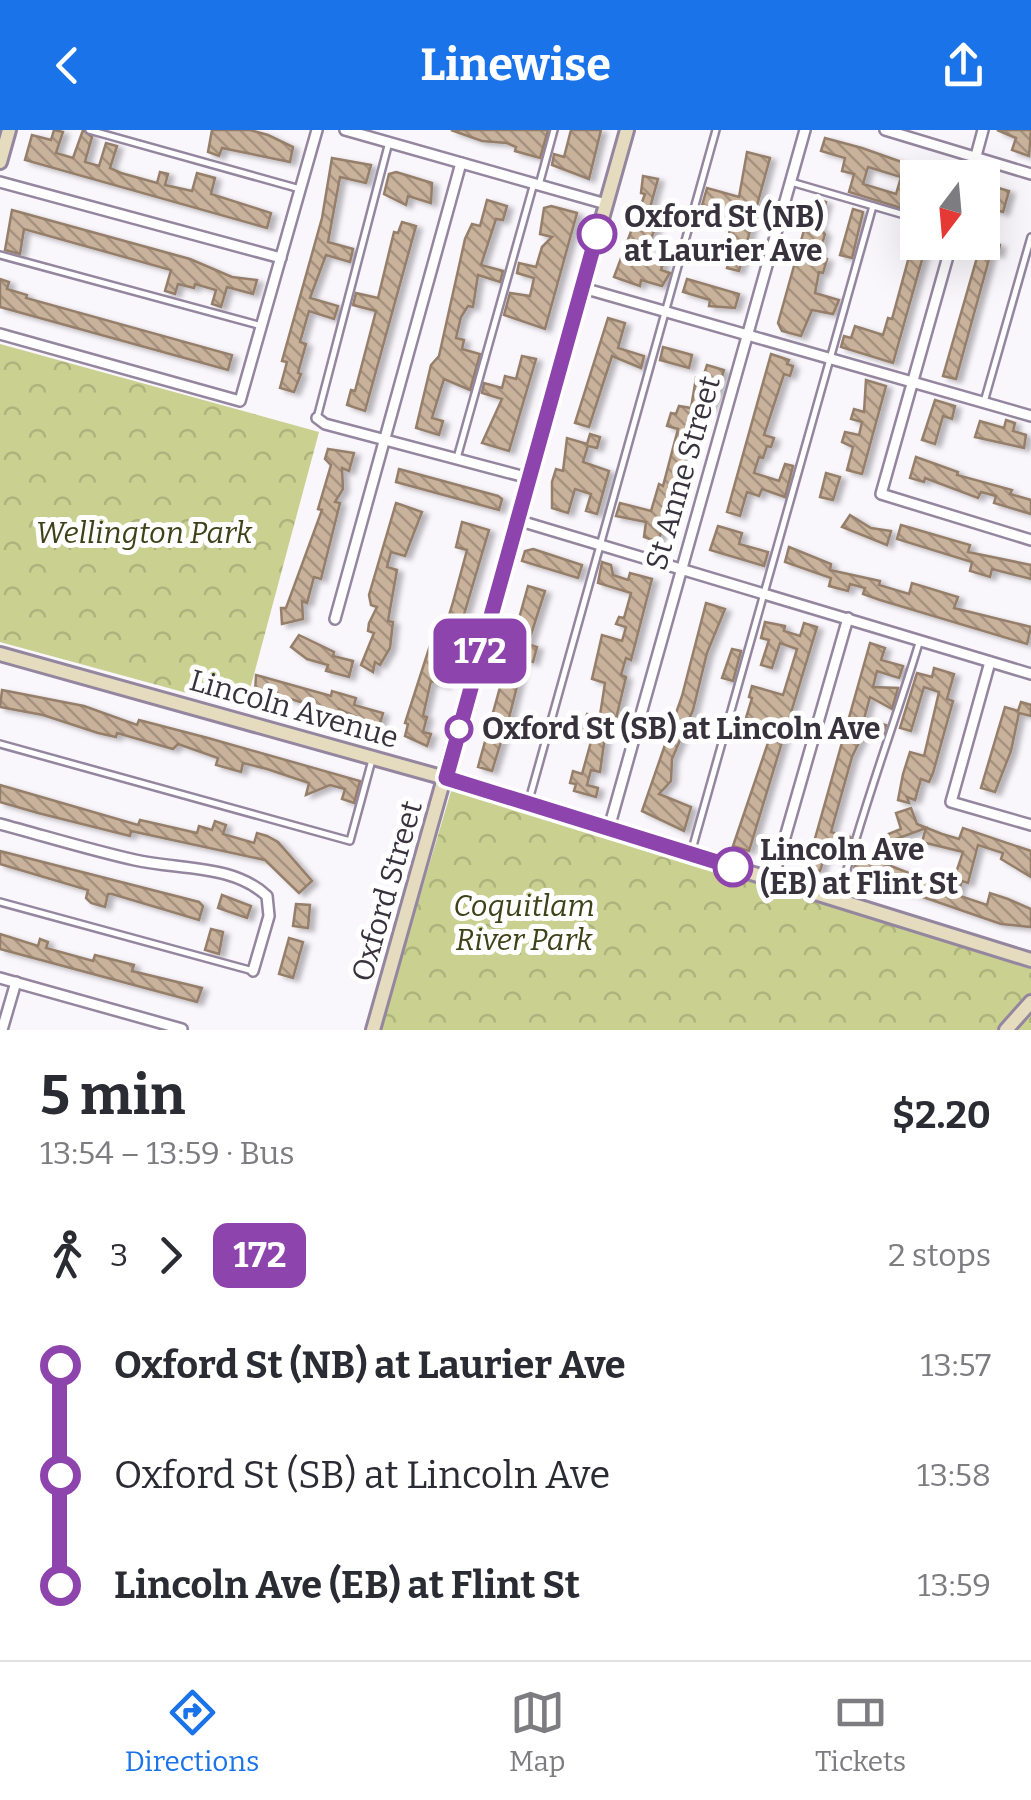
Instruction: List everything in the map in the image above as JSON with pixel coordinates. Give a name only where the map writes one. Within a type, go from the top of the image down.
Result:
[{"type":"main road","points":[[0,162],[9,130]]},
{"type":"main road","name":"Oxford Street","points":[[373,1030],[626,130]]},
{"type":"main road","name":"Lincoln Avenue","points":[[0,654],[446,778],[1031,960]]},
{"type":"main road","points":[[1006,1030],[1031,1002]]},
{"type":"street","points":[[0,334],[240,401],[317,130]]},
{"type":"street","points":[[345,130],[606,204]]},
{"type":"street","name":"St Anne Street","points":[[608,828],[804,130]]},
{"type":"street","points":[[885,130],[1031,174]]},
{"type":"street","points":[[975,158],[983,130]]},
{"type":"street","points":[[335,619],[461,162]]},
{"type":"street","points":[[0,182],[281,258]]},
{"type":"street","points":[[947,260],[881,494],[1031,540]]},
{"type":"street","points":[[582,288],[1031,416]]},
{"type":"street","points":[[317,418],[325,424],[529,478]]},
{"type":"street","points":[[516,520],[1031,674]]},
{"type":"street","points":[[773,880],[848,618]]},
{"type":"street","points":[[990,662],[951,802],[1031,825]]},
{"type":"street","points":[[0,824],[137,860],[238,876],[254,883],[267,896],[269,916],[253,971]]},
{"type":"street","points":[[0,978],[182,1029]]},
{"type":"street","points":[[2,1030],[16,982]]},
{"type":"street","points":[[132,1030],[135,1016]]},
{"type":"lane","points":[[89,130],[300,189]]},
{"type":"lane","points":[[457,458],[554,130]]},
{"type":"lane","points":[[528,803],[716,130]]},
{"type":"lane","points":[[317,418],[389,142]]},
{"type":"lane","points":[[791,182],[900,214]]},
{"type":"lane","points":[[691,854],[873,206]]},
{"type":"lane","points":[[984,402],[1031,237]]},
{"type":"lane","points":[[0,256],[262,326]]},
{"type":"lane","points":[[839,900],[860,818],[881,768],[920,640]]},
{"type":"lane","points":[[0,744],[350,840],[373,757]]},
{"type":"lane","points":[[0,902],[253,971]]},
{"type":"green space","name":"Wellington Park","points":[[0,344],[319,432],[246,704],[238,707],[0,642]]},
{"type":"green space","name":"Coquitlam River Park","points":[[452,788],[1031,969],[1031,1030],[380,1030]]},
{"type":"building","points":[[54,130],[63,132],[56,153],[73,158],[83,130],[92,137],[85,162],[99,166],[106,143],[117,146],[110,168],[121,173],[157,183],[160,172],[168,174],[165,185],[192,191],[197,173],[215,178],[211,194],[271,213],[267,228],[25,160],[32,135],[51,140]]},
{"type":"building","points":[[212,130],[250,130],[268,135],[293,147],[290,162],[222,148],[219,156],[208,152]]},
{"type":"building","points":[[451,130],[548,130],[540,158],[515,151],[516,147],[507,143],[482,141]]},
{"type":"building","points":[[571,130],[601,130],[589,179],[552,165],[554,154],[564,157]]},
{"type":"building","points":[[997,130],[1031,130],[1029,156],[1012,150],[1016,138]]},
{"type":"building","points":[[825,138],[900,161],[900,177],[868,167],[863,184],[896,194],[900,180],[900,208],[849,192],[854,174],[842,171],[845,158],[821,151]]},
{"type":"building","points":[[747,152],[770,158],[739,271],[727,268],[733,246],[728,238],[731,225],[699,216],[707,188],[739,197]]},
{"type":"building","points":[[332,158],[371,165],[366,183],[340,177],[328,242],[353,249],[350,262],[326,255],[310,298],[338,306],[334,319],[309,311],[300,342],[306,344],[298,373],[301,374],[294,392],[280,388],[287,362],[282,361],[322,218]]},
{"type":"building","points":[[396,172],[432,183],[431,203],[408,196],[406,205],[384,194],[389,174]]},
{"type":"building","points":[[643,176],[658,179],[650,208],[662,212],[644,255],[664,261],[661,270],[670,273],[662,286],[641,280],[640,286],[614,277],[645,194],[641,193]]},
{"type":"building","points":[[1000,188],[1009,191],[1003,212],[1000,211]]},
{"type":"building","points":[[813,198],[826,202],[819,227],[825,234],[818,257],[827,259],[823,273],[819,272],[815,293],[839,300],[833,314],[812,310],[801,336],[782,331],[778,323]]},
{"type":"building","points":[[487,200],[507,206],[503,220],[496,219],[481,265],[503,271],[500,282],[478,275],[473,307],[468,306],[461,317],[456,338],[464,340],[462,349],[480,354],[470,390],[444,379],[432,418],[443,421],[439,435],[416,428],[431,365],[439,356],[465,239],[472,224],[480,226]]},
{"type":"building","points":[[551,206],[577,213],[545,329],[504,315],[510,293],[530,296],[534,278],[517,273],[519,263],[536,267],[542,247],[552,237],[540,234],[544,208]]},
{"type":"building","points":[[853,209],[863,212],[852,258],[840,255]]},
{"type":"building","points":[[12,210],[190,259],[232,277],[257,280],[253,294],[227,287],[221,307],[212,304],[216,290],[195,284],[194,288],[178,284],[175,294],[165,291],[171,270],[24,229],[20,254],[5,250]]},
{"type":"building","points":[[402,222],[416,226],[365,411],[347,405],[351,390],[355,391],[376,311],[353,305],[356,293],[378,298],[394,232],[398,233]]},
{"type":"building","points":[[908,260],[922,260],[893,363],[841,347],[844,336],[851,338],[855,326],[883,335],[888,318],[892,319]]},
{"type":"building","points":[[976,260],[989,260],[956,379],[943,376]]},
{"type":"building","points":[[0,279],[9,282],[7,289],[27,295],[26,298],[232,355],[228,370],[0,307]]},
{"type":"building","points":[[687,279],[739,294],[735,308],[709,306],[710,300],[683,292]]},
{"type":"building","points":[[608,318],[625,323],[618,348],[644,356],[641,368],[612,356],[589,427],[575,423]]},
{"type":"building","points":[[663,347],[692,355],[689,368],[660,360]]},
{"type":"building","points":[[771,354],[789,360],[787,364],[793,366],[790,376],[784,374],[764,435],[774,438],[771,447],[767,446],[763,458],[759,457],[754,473],[779,481],[785,464],[793,466],[785,497],[762,489],[759,496],[747,492],[740,516],[727,512]]},
{"type":"building","points":[[522,356],[536,359],[509,451],[482,443],[502,399],[482,393],[484,383],[502,388],[505,376],[516,379]]},
{"type":"building","points":[[707,365],[724,370],[708,411],[702,409],[658,542],[644,537],[646,522],[616,516],[620,503],[651,511],[659,484],[663,486],[678,429],[667,426],[671,413],[676,414],[679,406],[691,408],[696,378],[702,380]]},
{"type":"building","points":[[866,380],[886,386],[862,474],[847,470],[853,447],[842,442],[845,432],[859,435],[862,422],[851,419],[854,409],[864,412]]},
{"type":"building","points":[[935,400],[955,406],[952,419],[943,416],[935,444],[922,440]]},
{"type":"building","points":[[1006,420],[1015,423],[1013,431],[1026,435],[1024,448],[975,437],[980,421],[1004,428]]},
{"type":"building","points":[[590,434],[600,437],[597,448],[588,446],[583,462],[609,471],[597,514],[586,511],[591,494],[575,489],[568,513],[552,508],[552,482],[556,469],[563,471],[567,438],[587,444]]},
{"type":"building","points":[[328,449],[354,453],[349,471],[342,468],[343,489],[335,502],[340,503],[321,579],[314,577],[307,603],[302,601],[303,619],[282,624],[281,608],[286,608],[322,510],[318,509],[331,465],[325,459]]},
{"type":"building","points":[[916,457],[958,472],[957,475],[1012,490],[1010,494],[1031,500],[1031,514],[994,503],[996,496],[981,492],[978,498],[925,478],[924,482],[910,478]]},
{"type":"building","points":[[399,469],[498,496],[502,499],[499,510],[396,482]]},
{"type":"building","points":[[826,473],[840,477],[833,500],[820,497]]},
{"type":"building","points":[[396,503],[422,512],[405,556],[391,552],[387,567],[397,570],[388,621],[393,622],[390,648],[380,665],[375,662],[373,672],[361,665],[374,633],[368,631],[377,607],[371,605],[369,595]]},
{"type":"building","points":[[850,515],[871,528],[891,531],[887,545],[842,527]]},
{"type":"building","points":[[462,522],[489,530],[455,645],[447,643],[439,672],[448,674],[445,685],[431,681],[423,716],[427,717],[423,732],[431,734],[427,746],[405,736],[405,723],[434,633],[443,635],[453,602],[467,550],[456,547]]},
{"type":"building","points":[[901,525],[970,545],[968,552],[1031,565],[1031,579],[992,569],[990,577],[970,571],[972,562],[897,539]]},
{"type":"building","points":[[718,526],[742,533],[739,544],[768,552],[764,566],[710,550]]},
{"type":"building","points":[[789,547],[831,564],[830,570],[880,581],[879,585],[909,594],[912,583],[958,597],[954,608],[1031,627],[1027,644],[880,600],[863,594],[865,588],[850,584],[848,591],[829,586],[831,578],[785,562]]},
{"type":"building","points":[[533,549],[582,565],[578,578],[522,561],[525,551]]},
{"type":"building","points":[[602,562],[611,565],[613,575],[628,580],[630,573],[652,579],[631,660],[626,658],[621,675],[626,677],[616,719],[600,715],[605,683],[592,679],[602,635],[622,641],[626,627],[616,624],[619,617],[624,618],[631,593],[598,583]]},
{"type":"building","points":[[528,586],[545,591],[528,644],[537,647],[533,662],[524,659],[509,718],[516,720],[513,728],[506,726],[492,771],[478,767]]},
{"type":"building","points":[[706,603],[725,609],[707,653],[693,710],[672,759],[671,781],[659,794],[691,807],[684,831],[642,811],[682,696]]},
{"type":"building","points":[[765,622],[785,626],[784,631],[800,636],[804,623],[817,627],[749,851],[733,846],[771,734],[767,732],[769,725],[746,718],[752,698],[749,697],[752,686],[783,695],[797,649],[780,643],[772,668],[761,665],[769,640],[761,638]]},
{"type":"building","points":[[299,635],[334,652],[333,656],[353,661],[349,677],[326,671],[328,665],[307,659],[291,647]]},
{"type":"building","points":[[870,643],[885,648],[881,660],[903,666],[899,678],[877,671],[873,687],[898,688],[892,709],[870,697],[864,719],[886,725],[883,735],[865,730],[852,757],[831,832],[850,837],[843,860],[825,855],[820,871],[807,867]]},
{"type":"building","points":[[732,649],[741,651],[733,681],[722,678]]},
{"type":"building","points":[[934,668],[954,674],[947,699],[953,701],[933,773],[929,782],[921,779],[915,800],[907,797],[909,803],[898,800],[903,774],[910,752],[924,756],[939,692],[924,687],[911,731],[900,728],[917,673],[932,677]]},
{"type":"building","points":[[256,675],[331,696],[332,691],[356,698],[354,705],[383,713],[379,727],[339,709],[338,714],[272,693],[255,693]]},
{"type":"building","points":[[2,690],[84,706],[137,725],[139,720],[360,781],[354,803],[342,799],[345,789],[330,785],[306,795],[309,783],[267,769],[243,763],[241,772],[216,765],[218,758],[178,744],[173,749],[0,707]]},
{"type":"building","points":[[1021,702],[1031,705],[1031,716],[1019,713],[1011,751],[995,792],[981,788],[1005,707],[1018,711]]},
{"type":"building","points":[[587,714],[601,719],[596,733],[605,736],[600,772],[591,770],[587,785],[598,788],[596,797],[574,791],[576,784],[570,783],[573,771],[582,774],[592,738],[580,735]]},
{"type":"building","points":[[0,785],[138,825],[140,820],[197,833],[199,826],[212,830],[215,821],[226,825],[223,834],[254,843],[257,833],[267,836],[278,842],[312,881],[299,893],[265,860],[131,831],[130,836],[0,802]]},
{"type":"building","points":[[911,808],[917,824],[942,834],[959,839],[963,828],[1031,851],[1031,877],[1001,859],[1003,853],[978,845],[968,883],[962,881],[957,895],[987,905],[990,893],[1008,899],[1031,909],[1031,927],[1001,924],[853,873],[858,853],[939,885],[942,878],[953,882],[963,852],[922,842],[926,828],[888,842],[886,835],[901,829],[896,813]]},
{"type":"building","points":[[0,851],[199,902],[203,906],[199,920],[112,894],[108,894],[105,907],[91,903],[86,898],[88,890],[0,864]]},
{"type":"building","points":[[222,895],[251,906],[247,918],[218,908]]},
{"type":"building","points":[[296,904],[310,905],[308,928],[293,926]]},
{"type":"building","points":[[211,929],[223,932],[219,954],[205,950]]},
{"type":"building","points":[[0,934],[38,946],[40,939],[48,942],[46,948],[93,961],[95,955],[134,965],[132,971],[202,988],[197,1002],[0,949]]},
{"type":"building","points":[[289,938],[303,942],[293,978],[279,974]]},
{"type":"bus line","name":"172","points":[[597,234],[446,778],[733,867]]},
{"type":"place","name":"Oxford St (NB) at Laurier Ave","points":[[597,234]]},
{"type":"place","name":"Oxford St (SB) at Lincoln Ave","points":[[459,729]]},
{"type":"place","name":"Lincoln Ave (EB) at Flint St","points":[[733,867]]}]
